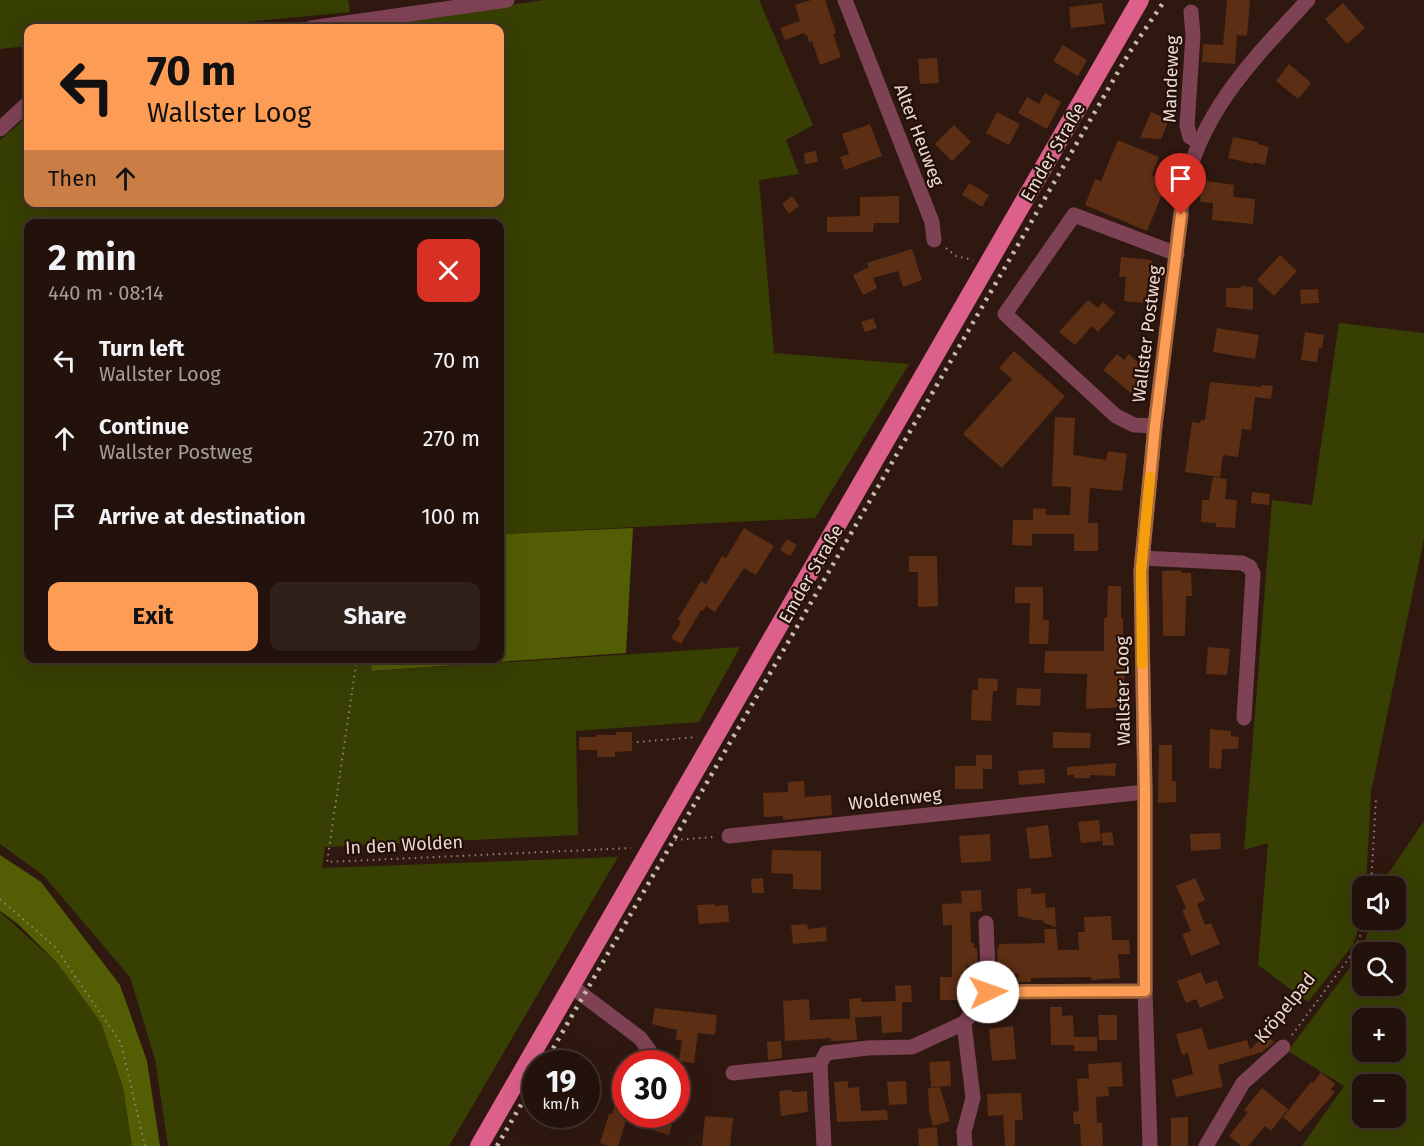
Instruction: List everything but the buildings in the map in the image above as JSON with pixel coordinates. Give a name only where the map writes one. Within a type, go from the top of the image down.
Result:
[{"type":"main road","name":"Emder Straße","points":[[479,1146],[1140,0]]},
{"type":"street","points":[[339,24],[507,0]]},
{"type":"street","name":"Alter Heuweg","points":[[845,0],[932,222],[934,240]]},
{"type":"street","name":"Wallster Postweg","points":[[1155,426],[1188,168],[1216,109],[1238,77],[1308,0]]},
{"type":"street","name":"Mandeweg","points":[[1191,12],[1193,35],[1187,126],[1190,137],[1199,142]]},
{"type":"street","points":[[0,129],[24,107]]},
{"type":"street","points":[[1155,426],[1134,424],[1116,416],[1005,314],[1074,215],[1177,254]]},
{"type":"street","name":"Wallster Loog","points":[[1150,1146],[1145,991],[1142,558],[1155,426]]},
{"type":"street","points":[[1142,558],[1242,563],[1250,567],[1253,574],[1244,718]]},
{"type":"street","name":"Woldenweg","points":[[729,836],[1145,792]]},
{"type":"street","points":[[824,1146],[820,1064],[826,1053],[868,1048],[912,1047],[964,1023],[988,992],[986,923]]},
{"type":"street","points":[[571,987],[640,1038],[649,1050]]},
{"type":"street","points":[[988,992],[1145,991]]},
{"type":"street","points":[[964,1023],[973,1098],[964,1132],[965,1146]]},
{"type":"street","name":"Kröpelpad","points":[[1206,1146],[1243,1083],[1283,1047]]},
{"type":"street","points":[[733,1072],[820,1064]]},
{"type":"path","points":[[934,240],[956,256],[977,261]]},
{"type":"path","name":"In den Wolden","points":[[356,663],[327,862],[640,848],[649,853]]},
{"type":"path","points":[[637,742],[694,736],[703,738]]},
{"type":"path","points":[[1372,876],[1376,798]]},
{"type":"path","points":[[662,832],[674,840],[729,836]]},
{"type":"path","points":[[0,899],[55,947],[121,1043],[145,1146]]},
{"type":"path","name":"Kröpelpad","points":[[1283,1047],[1355,950],[1362,930]]},
{"type":"green space","points":[[0,0],[348,0],[350,12],[227,24],[24,24],[24,46],[0,49]]},
{"type":"green space","points":[[544,0],[759,0],[813,125],[786,140],[799,174],[759,180],[774,353],[909,364],[815,518],[504,534],[504,219],[24,219],[24,663],[373,663],[372,671],[740,647],[699,722],[576,731],[578,835],[325,847],[322,868],[618,857],[449,1146],[168,1146],[155,1059],[130,977],[44,876],[0,844],[0,140],[24,119],[24,207],[504,207],[504,24],[380,24]]},
{"type":"green space","points":[[1339,323],[1424,333],[1424,539],[1371,792],[1367,876],[1352,876],[1352,930],[1358,930],[1352,946],[1308,1002],[1258,965],[1268,843],[1244,850],[1272,500],[1312,505]]},
{"type":"green space","points":[[633,528],[626,653],[504,662],[504,534]]},
{"type":"green space","points":[[372,663],[484,663],[371,671]]},
{"type":"green space","points":[[1424,821],[1424,1146],[1302,1146],[1344,1086],[1288,1051],[1352,965],[1352,996],[1406,996],[1406,942],[1364,942],[1368,930],[1406,930],[1406,876],[1387,876]]},
{"type":"green space","points":[[0,855],[41,882],[120,985],[147,1061],[160,1146],[132,1146],[123,1087],[101,1023],[58,964],[18,924],[0,911]]},
{"type":"green space","points":[[0,912],[58,964],[101,1023],[123,1087],[132,1146],[0,1146]]},
{"type":"railway","points":[[552,1050],[1129,53],[1165,0]]},
{"type":"railway","points":[[497,1146],[522,1103]]},
{"type":"slow traffic","points":[[1142,664],[1141,571],[1150,477]]},
{"type":"route","points":[[988,992],[1145,991],[1145,792],[1141,571],[1155,426],[1181,215]]}]
